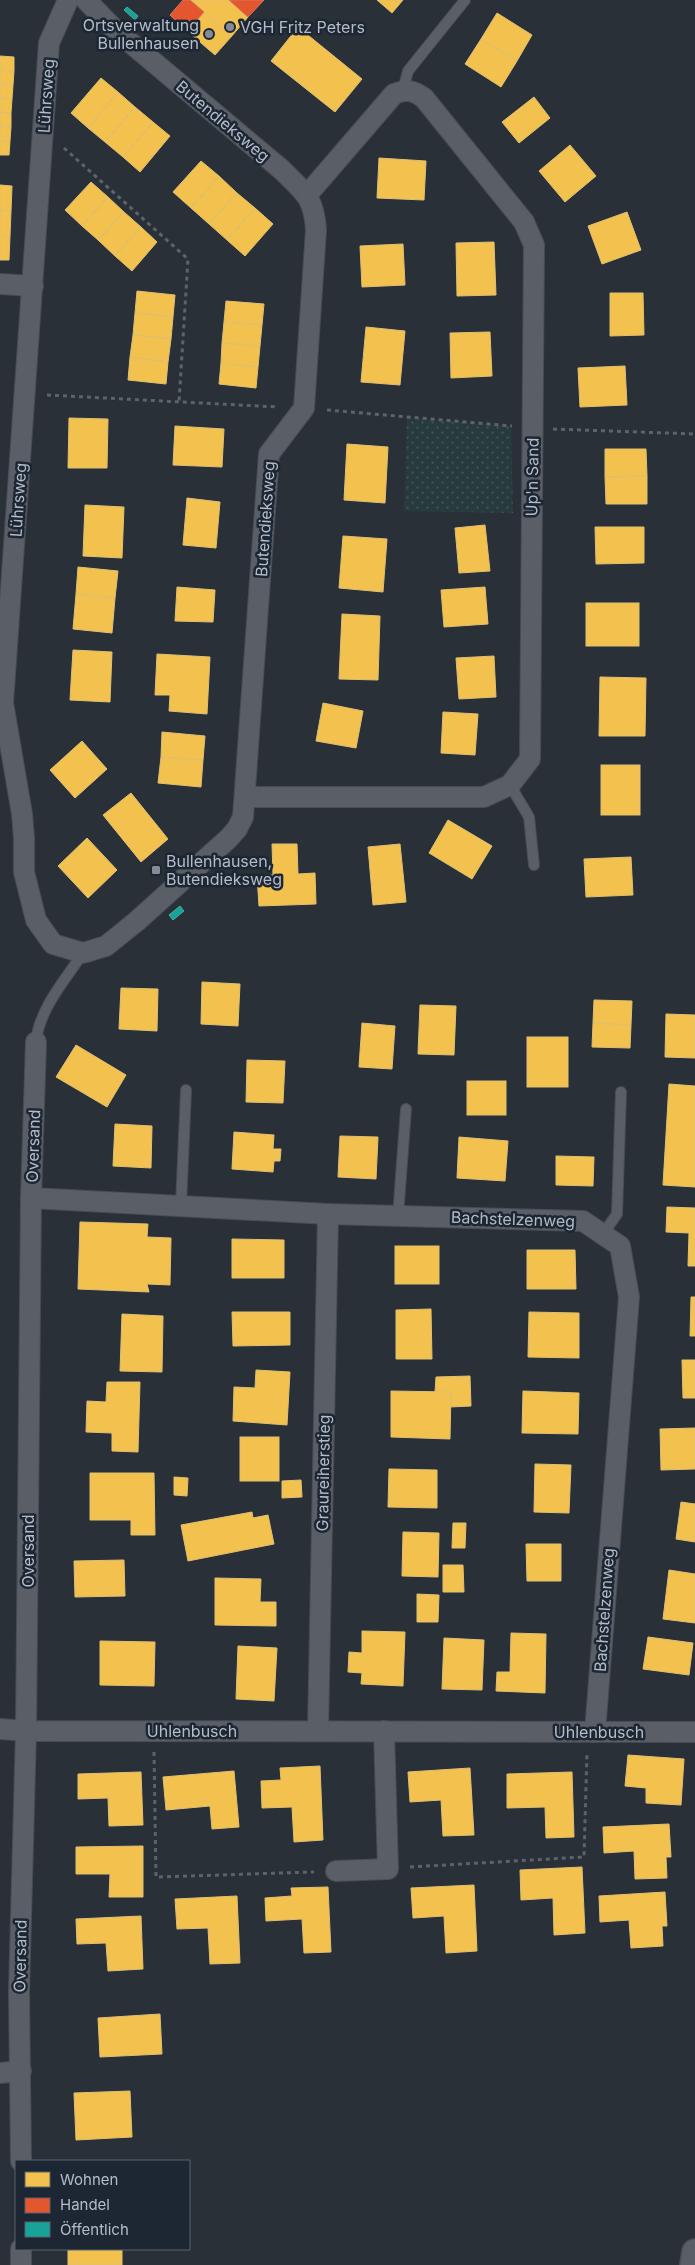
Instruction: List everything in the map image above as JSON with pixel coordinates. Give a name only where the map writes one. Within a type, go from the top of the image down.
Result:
[{"type":"street","name":"Lührsweg","points":[[68,0],[49,44],[34,286],[3,704],[22,814],[24,872],[36,920],[53,944],[82,953]]},
{"type":"street","name":"Butendieksweg","points":[[82,953],[106,946],[137,922],[228,839],[237,829],[243,817],[269,454],[304,408],[316,230],[313,204],[307,195],[282,170],[113,28],[86,0]]},
{"type":"street","points":[[307,195],[384,104],[394,94],[403,90]]},
{"type":"street","name":"Up'n Sand","points":[[245,797],[484,796],[510,785],[530,759],[534,245],[524,222],[424,98],[415,92],[403,90]]},
{"type":"street","points":[[0,284],[34,286]]},
{"type":"street","name":"Oversand","points":[[21,2160],[19,1992],[26,1731],[31,1198],[36,1042]]},
{"type":"street","name":"Bachstelzenweg","points":[[31,1198],[328,1214],[583,1221],[620,1246],[628,1297],[591,1732]]},
{"type":"street","name":"Graureiherstieg","points":[[318,1732],[328,1214]]},
{"type":"street","name":"Uhlenbusch","points":[[0,1729],[26,1731],[695,1732]]},
{"type":"street","points":[[336,1871],[388,1869],[384,1732]]},
{"type":"street","points":[[0,2072],[21,2071]]},
{"type":"street","points":[[21,2250],[21,2265]]},
{"type":"street","points":[[693,2265],[695,2252]]},
{"type":"lane","points":[[403,90],[408,71],[465,0]]},
{"type":"lane","points":[[510,785],[529,817],[534,864]]},
{"type":"lane","name":"Oversand","points":[[36,1042],[39,1024],[45,1012],[82,953]]},
{"type":"lane","points":[[180,1206],[186,1090]]},
{"type":"lane","points":[[603,1234],[617,1214],[621,1092]]},
{"type":"lane","points":[[398,1216],[406,1109]]},
{"type":"path","points":[[43,129],[188,259],[179,402]]},
{"type":"path","points":[[26,394],[304,408],[532,429],[695,434]]},
{"type":"path","points":[[154,1731],[156,1878],[336,1871]]},
{"type":"path","points":[[388,1869],[584,1857],[591,1732]]},
{"type":"green space","points":[[407,418],[511,426],[513,513],[404,511]]},
{"type":"building: Wohnen","name":"VGH Fritz Peters","points":[[190,0],[229,0],[248,17],[231,37]]},
{"type":"building: Wohnen","points":[[377,0],[403,0],[392,13]]},
{"type":"building: Wohnen","name":"Ortsverwaltung Bullenhausen","points":[[204,12],[231,37],[215,55],[187,31]]},
{"type":"building: Wohnen","points":[[497,13],[532,35],[517,61],[481,39]]},
{"type":"building: Wohnen","points":[[298,27],[362,79],[335,112],[271,61]]},
{"type":"building: Wohnen","points":[[481,39],[517,61],[501,87],[465,64]]},
{"type":"building: Wohnen","points":[[0,56],[14,57],[14,71],[0,70]]},
{"type":"building: Wohnen","points":[[0,70],[14,71],[13,85],[0,84]]},
{"type":"building: Wohnen","points":[[101,78],[118,92],[88,128],[71,113]]},
{"type":"building: Wohnen","points":[[0,84],[13,85],[12,99],[0,98]]},
{"type":"building: Wohnen","points":[[118,92],[135,107],[105,142],[88,128]]},
{"type":"building: Wohnen","points":[[534,97],[550,118],[519,143],[502,122]]},
{"type":"building: Wohnen","points":[[0,98],[12,99],[11,113],[0,112]]},
{"type":"building: Wohnen","points":[[135,107],[153,122],[123,157],[105,142]]},
{"type":"building: Wohnen","points":[[0,112],[11,113],[11,127],[0,126]]},
{"type":"building: Wohnen","points":[[153,122],[170,136],[140,172],[123,157]]},
{"type":"building: Wohnen","points":[[0,126],[11,127],[10,141],[0,141]]},
{"type":"building: Wohnen","points":[[0,141],[10,141],[9,155],[0,155]]},
{"type":"building: Wohnen","points":[[570,145],[596,176],[565,202],[539,171]]},
{"type":"building: Wohnen","points":[[379,158],[426,161],[424,200],[377,198]]},
{"type":"building: Wohnen","points":[[201,161],[219,176],[191,208],[173,192]]},
{"type":"building: Wohnen","points":[[219,176],[237,193],[209,224],[191,208]]},
{"type":"building: Wohnen","points":[[91,182],[108,197],[82,226],[65,210]]},
{"type":"building: Wohnen","points":[[0,185],[12,186],[11,211],[0,210]]},
{"type":"building: Wohnen","points":[[237,193],[255,208],[227,240],[209,224]]},
{"type":"building: Wohnen","points":[[108,197],[124,212],[98,240],[82,226]]},
{"type":"building: Wohnen","points":[[255,208],[273,224],[245,256],[227,240]]},
{"type":"building: Wohnen","points":[[0,210],[11,211],[10,236],[0,235]]},
{"type":"building: Wohnen","points":[[124,212],[141,227],[115,256],[98,240]]},
{"type":"building: Wohnen","points":[[627,212],[641,250],[602,264],[588,226]]},
{"type":"building: Wohnen","points":[[141,227],[157,242],[132,271],[115,256]]},
{"type":"building: Wohnen","points":[[0,235],[10,236],[9,260],[0,260]]},
{"type":"building: Wohnen","points":[[494,242],[496,295],[457,296],[456,243]]},
{"type":"building: Wohnen","points":[[403,244],[405,285],[362,287],[360,246]]},
{"type":"building: Wohnen","points":[[137,291],[175,295],[173,317],[135,313]]},
{"type":"building: Wohnen","points":[[610,293],[643,293],[644,335],[610,336]]},
{"type":"building: Wohnen","points":[[226,301],[264,304],[262,325],[224,322]]},
{"type":"building: Wohnen","points":[[135,313],[173,317],[171,339],[133,335]]},
{"type":"building: Wohnen","points":[[224,322],[262,325],[260,346],[222,343]]},
{"type":"building: Wohnen","points":[[366,327],[405,331],[400,385],[361,382]]},
{"type":"building: Wohnen","points":[[490,332],[492,376],[451,378],[450,333]]},
{"type":"building: Wohnen","points":[[133,335],[171,339],[168,362],[130,357]]},
{"type":"building: Wohnen","points":[[222,343],[260,346],[258,367],[221,363]]},
{"type":"building: Wohnen","points":[[130,357],[168,362],[166,384],[128,380]]},
{"type":"building: Wohnen","points":[[221,363],[258,367],[256,388],[219,384]]},
{"type":"building: Wohnen","points":[[625,366],[627,405],[580,407],[578,368]]},
{"type":"building: Wohnen","points":[[69,418],[108,419],[107,468],[68,468]]},
{"type":"building: Wohnen","points":[[175,426],[224,429],[222,467],[173,465]]},
{"type":"building: Wohnen","points":[[347,444],[388,447],[385,503],[344,500]]},
{"type":"building: Wohnen","points":[[605,449],[646,449],[647,476],[605,477]]},
{"type":"building: Wohnen","points":[[647,476],[647,504],[606,504],[605,477]]},
{"type":"building: Wohnen","points":[[187,498],[220,502],[216,548],[183,545]]},
{"type":"building: Wohnen","points":[[85,505],[124,507],[122,558],[83,556]]},
{"type":"building: Wohnen","points":[[485,525],[490,571],[459,573],[455,528]]},
{"type":"building: Wohnen","points":[[595,527],[644,527],[644,563],[596,564]]},
{"type":"building: Wohnen","points":[[343,536],[387,539],[383,592],[339,588]]},
{"type":"building: Wohnen","points":[[78,567],[118,571],[115,598],[76,594]]},
{"type":"building: Wohnen","points":[[177,587],[215,590],[213,622],[175,621]]},
{"type":"building: Wohnen","points":[[485,587],[488,624],[444,627],[441,590]]},
{"type":"building: Wohnen","points":[[76,594],[115,598],[112,633],[73,629]]},
{"type":"building: Wohnen","points":[[586,603],[639,603],[639,646],[586,646]]},
{"type":"building: Wohnen","points":[[342,614],[380,616],[378,680],[339,679]]},
{"type":"building: Wohnen","points":[[73,650],[112,652],[110,702],[70,700]]},
{"type":"building: Wohnen","points":[[157,654],[210,657],[207,714],[169,711],[170,695],[155,695]]},
{"type":"building: Wohnen","points":[[494,656],[496,697],[459,699],[456,658]]},
{"type":"building: Wohnen","points":[[600,677],[646,678],[645,736],[599,736]]},
{"type":"building: Wohnen","points":[[323,703],[363,711],[356,748],[316,741]]},
{"type":"building: Wohnen","points":[[443,712],[478,714],[475,755],[441,753]]},
{"type":"building: Wohnen","points":[[162,732],[205,736],[203,760],[161,757]]},
{"type":"building: Wohnen","points":[[82,741],[107,769],[75,798],[50,770]]},
{"type":"building: Wohnen","points":[[161,757],[203,760],[201,787],[158,783]]},
{"type":"building: Wohnen","points":[[601,765],[640,765],[640,815],[601,815]]},
{"type":"building: Wohnen","points":[[131,793],[168,839],[141,862],[103,815]]},
{"type":"building: Wohnen","points":[[448,820],[492,846],[472,879],[429,853]]},
{"type":"building: Wohnen","points":[[87,838],[117,870],[88,898],[58,866]]},
{"type":"building: Wohnen","points":[[272,844],[297,844],[298,874],[315,873],[316,904],[259,906],[257,876],[273,875]]},
{"type":"building: Wohnen","points":[[400,844],[406,902],[373,905],[368,847]]},
{"type":"building: Wohnen","points":[[631,857],[633,895],[586,897],[584,859]]},
{"type":"building: Wohnen","points":[[202,982],[240,984],[238,1026],[201,1024]]},
{"type":"building: Wohnen","points":[[121,988],[158,989],[157,1031],[119,1029]]},
{"type":"building: Wohnen","points":[[594,1000],[632,1001],[631,1025],[593,1023]]},
{"type":"building: Wohnen","points":[[420,1005],[456,1006],[454,1055],[418,1054]]},
{"type":"building: Wohnen","points":[[666,1014],[695,1015],[695,1058],[665,1057]]},
{"type":"building: Wohnen","points":[[362,1023],[395,1026],[392,1069],[359,1067]]},
{"type":"building: Wohnen","points":[[593,1023],[631,1025],[630,1048],[592,1047]]},
{"type":"building: Wohnen","points":[[527,1037],[568,1037],[568,1087],[527,1087]]},
{"type":"building: Wohnen","points":[[76,1045],[126,1075],[107,1107],[56,1077]]},
{"type":"building: Wohnen","points":[[247,1060],[285,1061],[283,1103],[246,1102]]},
{"type":"building: Wohnen","points":[[467,1081],[506,1081],[506,1115],[467,1115]]},
{"type":"building: Wohnen","points":[[669,1084],[695,1086],[695,1187],[663,1185]]},
{"type":"building: Wohnen","points":[[115,1124],[152,1126],[151,1168],[113,1166]]},
{"type":"building: Wohnen","points":[[234,1132],[274,1135],[273,1149],[281,1149],[280,1161],[274,1161],[273,1172],[232,1169]]},
{"type":"building: Wohnen","points":[[340,1136],[378,1137],[376,1179],[338,1177]]},
{"type":"building: Wohnen","points":[[459,1137],[508,1141],[505,1181],[457,1178]]},
{"type":"building: Wohnen","points":[[556,1156],[594,1157],[593,1186],[556,1185]]},
{"type":"building: Wohnen","points":[[667,1207],[695,1208],[695,1266],[688,1266],[689,1233],[666,1232]]},
{"type":"building: Wohnen","points":[[80,1222],[148,1224],[147,1237],[171,1238],[170,1285],[147,1284],[149,1292],[78,1289]]},
{"type":"building: Wohnen","points":[[232,1239],[284,1240],[284,1278],[232,1278]]},
{"type":"building: Wohnen","points":[[395,1246],[439,1246],[439,1284],[395,1284]]},
{"type":"building: Wohnen","points":[[527,1250],[575,1250],[576,1289],[527,1289]]},
{"type":"building: Wohnen","points":[[691,1297],[695,1297],[695,1336],[690,1336]]},
{"type":"building: Wohnen","points":[[431,1309],[432,1359],[396,1359],[396,1310]]},
{"type":"building: Wohnen","points":[[232,1312],[290,1312],[290,1345],[233,1346]]},
{"type":"building: Wohnen","points":[[529,1312],[579,1313],[579,1358],[528,1357]]},
{"type":"building: Wohnen","points":[[122,1314],[163,1316],[162,1372],[120,1371]]},
{"type":"building: Wohnen","points":[[682,1360],[695,1360],[695,1398],[683,1398]]},
{"type":"building: Wohnen","points":[[256,1370],[290,1372],[287,1425],[233,1421],[234,1387],[255,1388]]},
{"type":"building: Wohnen","points":[[470,1376],[471,1406],[450,1407],[451,1392],[435,1392],[436,1377]]},
{"type":"building: Wohnen","points":[[107,1382],[140,1382],[138,1452],[112,1451],[112,1433],[86,1432],[87,1401],[106,1402]]},
{"type":"building: Wohnen","points":[[391,1391],[451,1392],[450,1439],[391,1437]]},
{"type":"building: Wohnen","points":[[523,1391],[579,1393],[578,1434],[522,1433]]},
{"type":"building: Wohnen","points":[[695,1428],[695,1469],[661,1470],[660,1429]]},
{"type":"building: Wohnen","points":[[240,1437],[279,1437],[279,1481],[240,1481]]},
{"type":"building: Wohnen","points":[[535,1464],[571,1465],[569,1513],[534,1512]]},
{"type":"building: Wohnen","points":[[389,1469],[437,1470],[437,1508],[388,1507]]},
{"type":"building: Wohnen","points":[[90,1473],[154,1473],[155,1535],[131,1535],[131,1520],[90,1520]]},
{"type":"building: Wohnen","points":[[174,1477],[188,1478],[187,1496],[174,1495]]},
{"type":"building: Wohnen","points":[[301,1480],[302,1497],[282,1498],[282,1481]]},
{"type":"building: Wohnen","points":[[681,1502],[695,1504],[695,1542],[676,1539]]},
{"type":"building: Wohnen","points":[[252,1512],[253,1518],[268,1515],[274,1544],[188,1561],[181,1525]]},
{"type":"building: Wohnen","points":[[453,1523],[466,1523],[465,1548],[452,1548]]},
{"type":"building: Wohnen","points":[[403,1532],[439,1533],[438,1577],[402,1576]]},
{"type":"building: Wohnen","points":[[526,1544],[561,1544],[561,1581],[527,1581]]},
{"type":"building: Wohnen","points":[[124,1560],[125,1596],[75,1597],[74,1561]]},
{"type":"building: Wohnen","points":[[443,1565],[463,1565],[464,1592],[443,1592]]},
{"type":"building: Wohnen","points":[[669,1570],[695,1574],[695,1623],[663,1619]]},
{"type":"building: Wohnen","points":[[215,1578],[261,1579],[260,1602],[276,1602],[276,1626],[215,1625]]},
{"type":"building: Wohnen","points":[[417,1594],[439,1595],[438,1622],[417,1622]]},
{"type":"building: Wohnen","points":[[362,1631],[405,1632],[403,1686],[361,1684],[362,1673],[348,1672],[349,1652],[362,1653]]},
{"type":"building: Wohnen","points":[[511,1633],[546,1634],[545,1693],[496,1691],[497,1672],[510,1672]]},
{"type":"building: Wohnen","points":[[648,1637],[693,1643],[689,1675],[643,1669]]},
{"type":"building: Wohnen","points":[[444,1638],[484,1640],[482,1690],[442,1689]]},
{"type":"building: Wohnen","points":[[100,1641],[155,1642],[154,1686],[100,1685]]},
{"type":"building: Wohnen","points":[[238,1646],[277,1648],[274,1701],[236,1699]]},
{"type":"building: Wohnen","points":[[628,1755],[684,1759],[681,1805],[646,1803],[646,1788],[625,1786]]},
{"type":"building: Wohnen","points":[[320,1766],[323,1840],[294,1842],[292,1807],[262,1808],[261,1781],[281,1780],[280,1768]]},
{"type":"building: Wohnen","points":[[470,1768],[474,1835],[443,1836],[441,1800],[410,1802],[408,1772]]},
{"type":"building: Wohnen","points":[[234,1771],[239,1827],[212,1829],[210,1806],[166,1810],[163,1777]]},
{"type":"building: Wohnen","points":[[141,1772],[143,1825],[109,1826],[108,1798],[78,1799],[78,1774]]},
{"type":"building: Wohnen","points":[[572,1772],[574,1837],[546,1838],[545,1807],[507,1808],[507,1774]]},
{"type":"building: Wohnen","points":[[669,1824],[671,1857],[666,1857],[667,1878],[635,1879],[634,1851],[604,1853],[603,1827]]},
{"type":"building: Wohnen","points":[[143,1846],[143,1897],[109,1897],[110,1874],[76,1874],[76,1847]]},
{"type":"building: Wohnen","points":[[582,1867],[585,1933],[554,1935],[553,1898],[521,1900],[520,1870]]},
{"type":"building: Wohnen","points":[[474,1885],[477,1951],[446,1953],[444,1916],[413,1918],[411,1888]]},
{"type":"building: Wohnen","points":[[328,1887],[331,1952],[304,1953],[302,1919],[266,1921],[265,1898],[292,1896],[291,1888]]},
{"type":"building: Wohnen","points":[[665,1892],[667,1926],[662,1926],[663,1946],[631,1948],[629,1920],[600,1922],[599,1896]]},
{"type":"building: Wohnen","points":[[237,1896],[240,1963],[210,1964],[208,1928],[177,1929],[175,1899]]},
{"type":"building: Wohnen","points":[[141,1916],[143,1969],[108,1971],[106,1943],[77,1944],[76,1919]]},
{"type":"building: Wohnen","points":[[160,2014],[162,2054],[100,2057],[98,2018]]},
{"type":"building: Wohnen","points":[[130,2091],[132,2137],[76,2140],[74,2093]]},
{"type":"building: Wohnen","points":[[68,2250],[122,2250],[122,2265],[68,2265]]},
{"type":"building: Handel","points":[[183,0],[190,0],[204,12],[187,31],[170,15]]},
{"type":"building: Handel","points":[[229,0],[264,0],[248,17]]},
{"type":"building: Öffentlich","points":[[127,7],[138,16],[135,20],[124,10]]},
{"type":"building: Öffentlich","points":[[180,906],[184,911],[173,920],[169,915]]},
{"type":"place","name":"VGH Fritz Peters","points":[[230,27]]},
{"type":"place","name":"Ortsverwaltung Bullenhausen","points":[[209,34]]},
{"type":"place","name":"Bullenhausen, Butendieksweg","points":[[156,870]]}]
